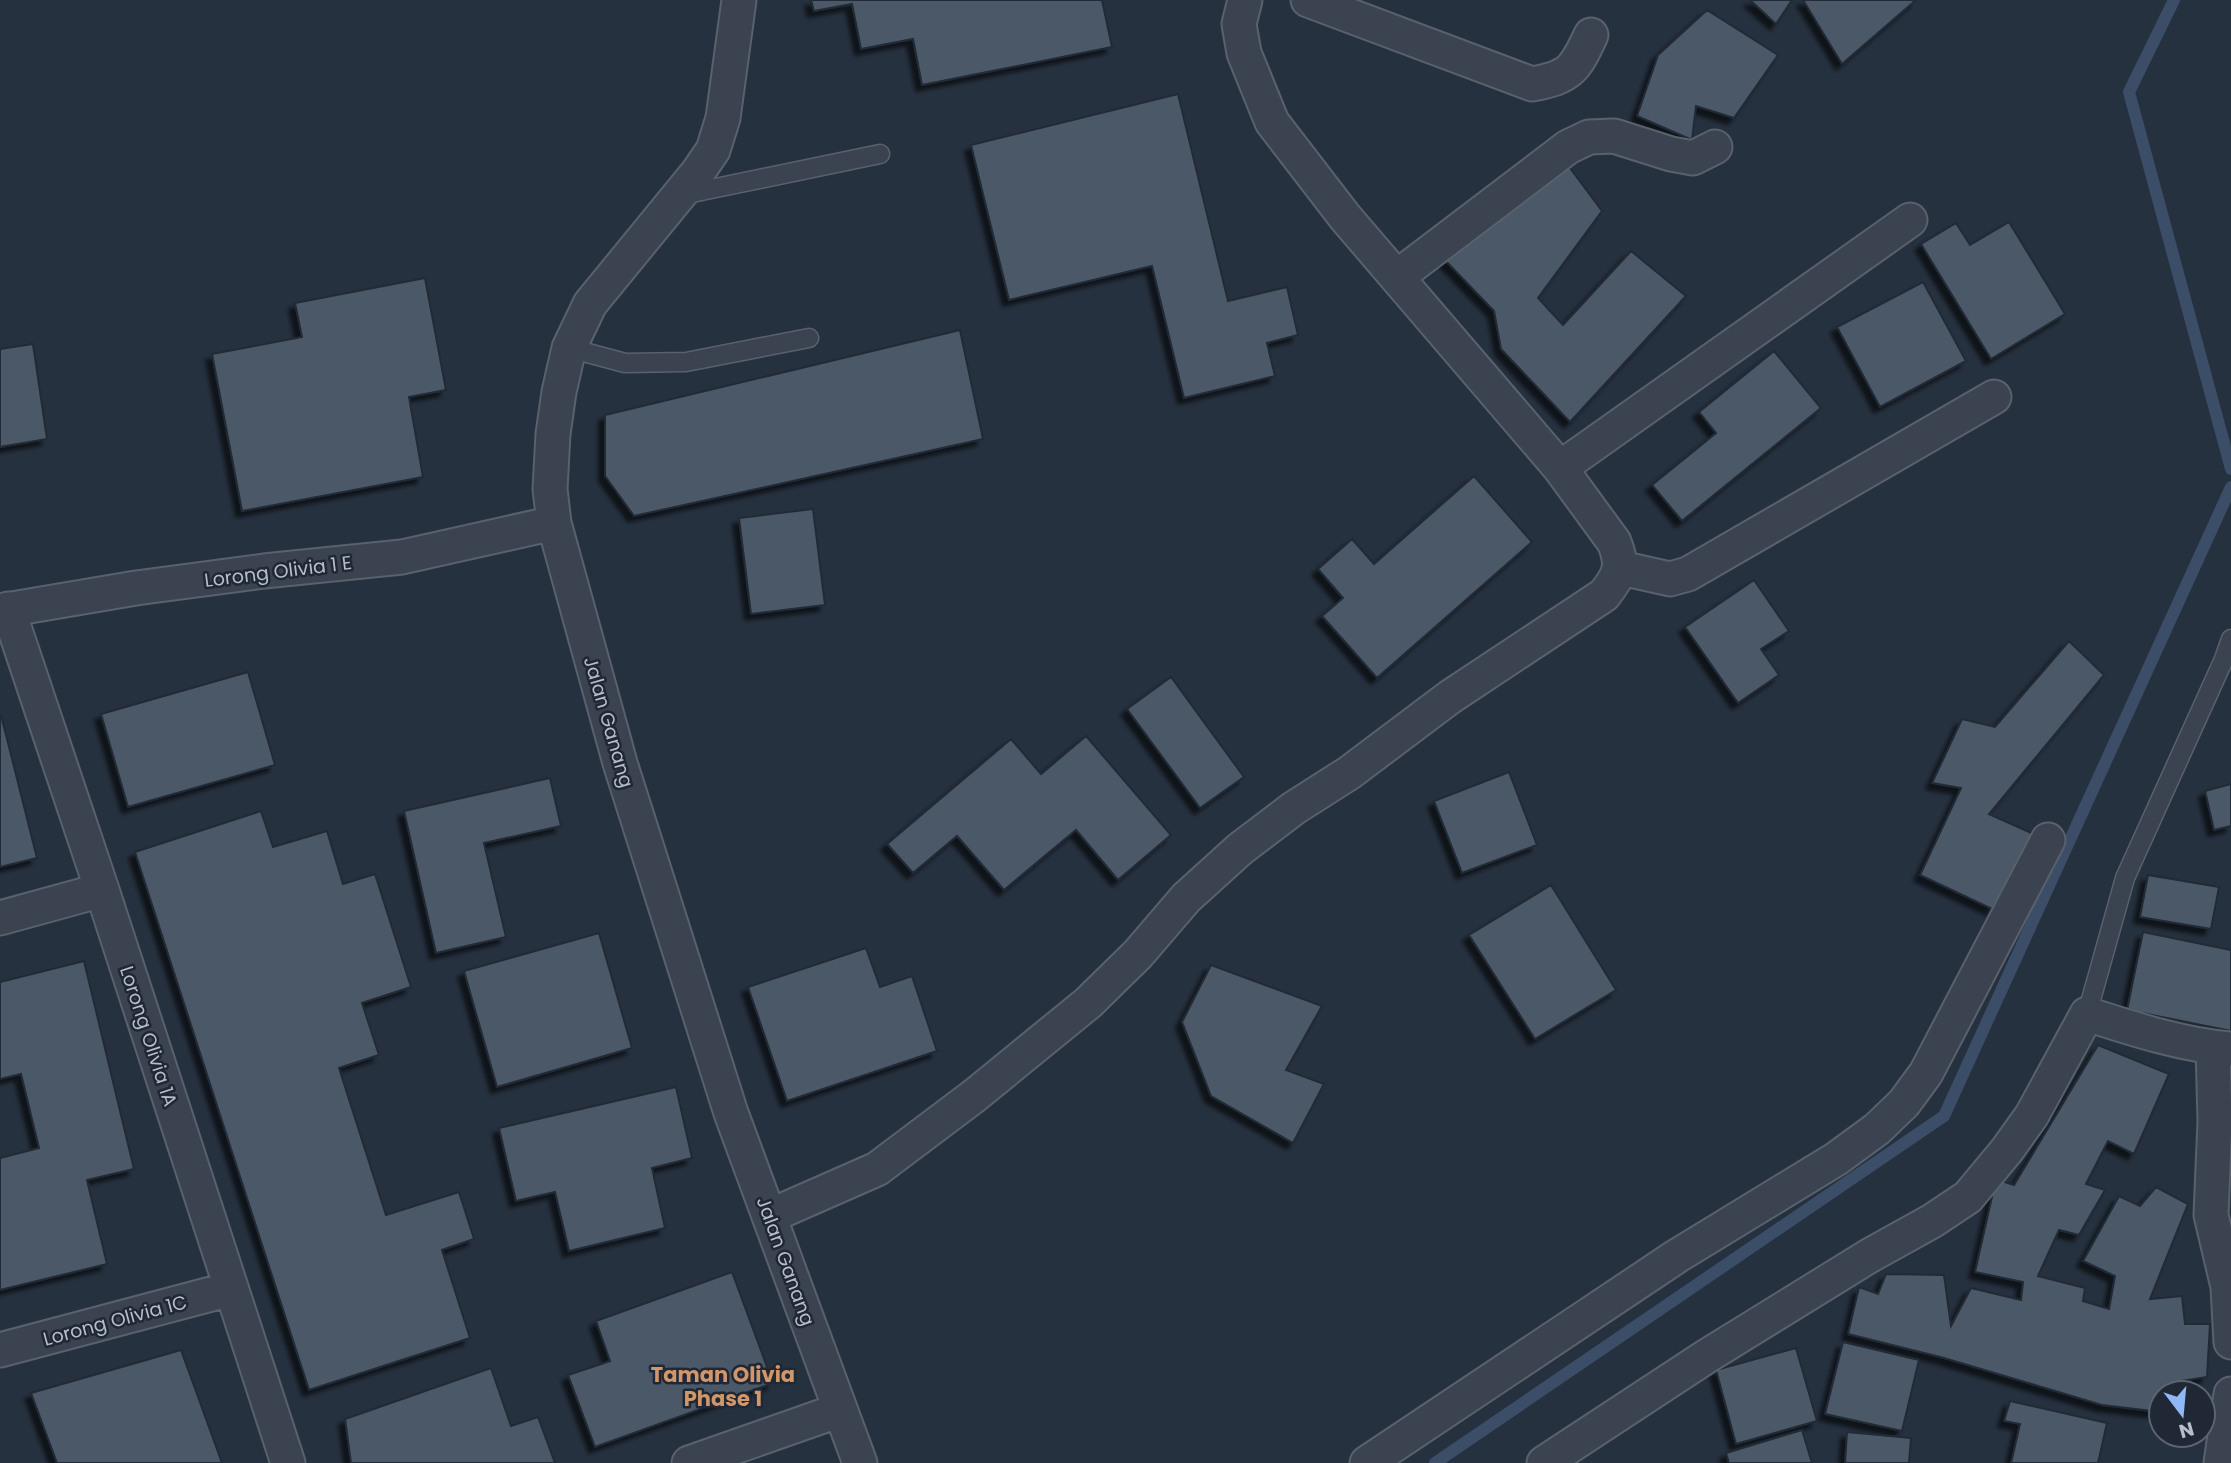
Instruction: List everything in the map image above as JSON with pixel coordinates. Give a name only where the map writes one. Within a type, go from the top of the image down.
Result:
[{"type":"street","name":"Jalan Ganang","points":[[739,0],[723,118],[713,150],[590,304],[569,348],[553,434],[550,489],[554,523],[620,763],[668,915],[731,1113],[859,1463]]},
{"type":"street","points":[[770,1216],[877,1169],[974,1096],[1088,1003],[1138,954],[1186,898],[1240,849],[1450,698],[1604,594],[1614,582],[1620,568],[1614,542],[1560,468],[1345,217],[1272,122],[1244,53],[1238,24],[1245,0]]},
{"type":"street","points":[[1308,0],[1532,84],[1565,75],[1578,63],[1591,35]]},
{"type":"street","points":[[1397,277],[1569,147],[1589,137],[1614,136],[1693,159],[1715,147]]},
{"type":"street","points":[[1560,468],[1910,220]]},
{"type":"street","points":[[1620,568],[1670,579],[1688,574],[1994,397]]},
{"type":"street","name":"Lorong Olivia 1 E","points":[[4,610],[149,586],[402,557],[554,523]]},
{"type":"street","name":"Lorong Olivia 1A","points":[[4,610],[102,890],[288,1463]]},
{"type":"street","points":[[1367,1463],[1677,1256],[1836,1159],[1877,1129],[1904,1103],[1926,1073],[2048,839]]},
{"type":"street","points":[[0,918],[102,890]]},
{"type":"street","points":[[1544,1463],[1707,1356],[1968,1197],[2032,1115],[2087,1014],[2222,1048],[2215,1121],[2211,1215],[2228,1287],[2231,1342]]},
{"type":"street","name":"Lorong Olivia 1C","points":[[0,1350],[230,1289]]},
{"type":"street","points":[[2221,1463],[2231,1394]]},
{"type":"street","points":[[689,1463],[840,1410]]},
{"type":"lane","points":[[677,196],[880,154]]},
{"type":"lane","points":[[569,348],[625,363],[686,362],[809,338]]},
{"type":"lane","points":[[2087,1014],[2125,878],[2231,639]]},
{"type":"building","points":[[811,0],[1102,0],[1112,47],[922,85],[913,39],[861,49],[852,4],[814,11]]},
{"type":"building","points":[[1750,0],[1792,0],[1776,24]]},
{"type":"building","points":[[1803,0],[1916,0],[1842,64]]},
{"type":"building","points":[[1707,10],[1778,55],[1734,118],[1696,106],[1692,140],[1637,116],[1658,55]]},
{"type":"building","points":[[1178,94],[1228,301],[1287,287],[1298,335],[1267,343],[1275,376],[1184,398],[1152,266],[1009,300],[971,145]]},
{"type":"building","points":[[1564,160],[1602,211],[1538,298],[1563,325],[1631,251],[1686,296],[1570,422],[1501,349],[1494,311],[1439,254]]},
{"type":"building","points":[[2009,222],[2065,314],[1991,359],[1921,244],[1956,223],[1970,245]]},
{"type":"building","points":[[425,278],[446,390],[409,397],[423,477],[242,511],[212,354],[302,337],[295,303]]},
{"type":"building","points":[[1923,282],[1966,361],[1880,407],[1837,327]]},
{"type":"building","points":[[960,330],[983,439],[634,516],[605,476],[605,415]]},
{"type":"building","points":[[33,344],[47,439],[0,447],[0,349]]},
{"type":"building","points":[[1774,351],[1821,408],[1682,521],[1652,485],[1716,433],[1699,412]]},
{"type":"building","points":[[1474,476],[1532,542],[1377,678],[1322,616],[1343,598],[1318,569],[1352,539],[1374,564]]},
{"type":"building","points":[[813,509],[825,605],[751,614],[739,518]]},
{"type":"building","points":[[1754,580],[1789,631],[1761,649],[1779,675],[1738,703],[1685,627]]},
{"type":"building","points":[[2069,641],[2104,675],[1989,814],[2036,835],[1992,909],[1920,875],[1961,788],[1932,783],[1962,719],[1995,727]]},
{"type":"building","points":[[248,672],[275,765],[128,807],[101,714]]},
{"type":"building","points":[[1171,677],[1244,777],[1200,808],[1127,709]]},
{"type":"building","points":[[0,715],[37,858],[0,867]]},
{"type":"building","points":[[1086,736],[1171,835],[1118,880],[1076,830],[1004,890],[957,836],[913,873],[887,844],[1011,739],[1041,774]]},
{"type":"building","points":[[1509,772],[1537,845],[1462,873],[1434,801]]},
{"type":"building","points":[[550,778],[561,826],[484,843],[506,937],[436,953],[404,811]]},
{"type":"building","points":[[2231,784],[2231,826],[2214,830],[2205,791]]},
{"type":"building","points":[[261,811],[273,847],[327,831],[343,884],[375,874],[411,987],[362,1003],[379,1055],[339,1068],[386,1215],[459,1192],[474,1239],[442,1250],[470,1338],[309,1390],[135,852]]},
{"type":"building","points":[[2148,875],[2219,887],[2211,929],[2140,917]]},
{"type":"building","points":[[1551,885],[1616,990],[1535,1039],[1469,935]]},
{"type":"building","points":[[2143,932],[2231,950],[2231,1031],[2127,1010]]},
{"type":"building","points":[[599,933],[632,1048],[497,1087],[464,971]]},
{"type":"building","points":[[866,948],[880,987],[912,976],[937,1051],[787,1101],[748,987]]},
{"type":"building","points":[[84,961],[134,1169],[87,1180],[107,1264],[0,1290],[0,1158],[39,1148],[21,1074],[0,1079],[0,982]]},
{"type":"building","points":[[1211,965],[1322,1006],[1286,1070],[1324,1084],[1293,1143],[1211,1096],[1182,1022]]},
{"type":"building","points":[[2098,1045],[2169,1074],[2134,1154],[2108,1141],[2086,1184],[2105,1190],[2079,1235],[2059,1230],[2038,1276],[2085,1288],[2083,1301],[2109,1309],[2115,1276],[2083,1261],[2119,1196],[2140,1206],[2156,1187],[2188,1204],[2150,1299],[2182,1296],[2185,1324],[2210,1324],[2207,1377],[2147,1379],[2147,1410],[2102,1405],[1944,1358],[1848,1334],[1859,1287],[1878,1294],[1886,1274],[1944,1275],[1951,1326],[1971,1288],[2021,1300],[2023,1282],[1975,1272],[1996,1179],[2014,1185]]},
{"type":"building","points":[[676,1087],[692,1158],[652,1168],[665,1228],[569,1251],[555,1192],[516,1201],[499,1128]]},
{"type":"building","points":[[732,1272],[773,1383],[595,1447],[568,1375],[610,1361],[596,1321]]},
{"type":"building","points":[[1843,1342],[1919,1360],[1902,1431],[1825,1414]]},
{"type":"building","points":[[1796,1348],[1817,1421],[1736,1444],[1716,1370]]},
{"type":"building","points":[[181,1350],[222,1463],[57,1463],[31,1393]]},
{"type":"building","points":[[491,1368],[511,1426],[538,1417],[555,1463],[351,1463],[345,1419]]},
{"type":"building","points":[[2010,1401],[2107,1423],[2098,1463],[2011,1463],[2020,1424],[2004,1421]]},
{"type":"building","points":[[1802,1430],[1812,1463],[1729,1463],[1726,1453]]},
{"type":"building","points":[[1847,1432],[1911,1438],[1909,1463],[1845,1463]]},
{"type":"waterway","points":[[2174,0],[2129,92],[2231,469]]},
{"type":"waterway","points":[[1435,1463],[1944,1116],[2231,487]]},
{"type":"district","name":"Taman Olivia Phase 1","points":[[723,1387]]}]
